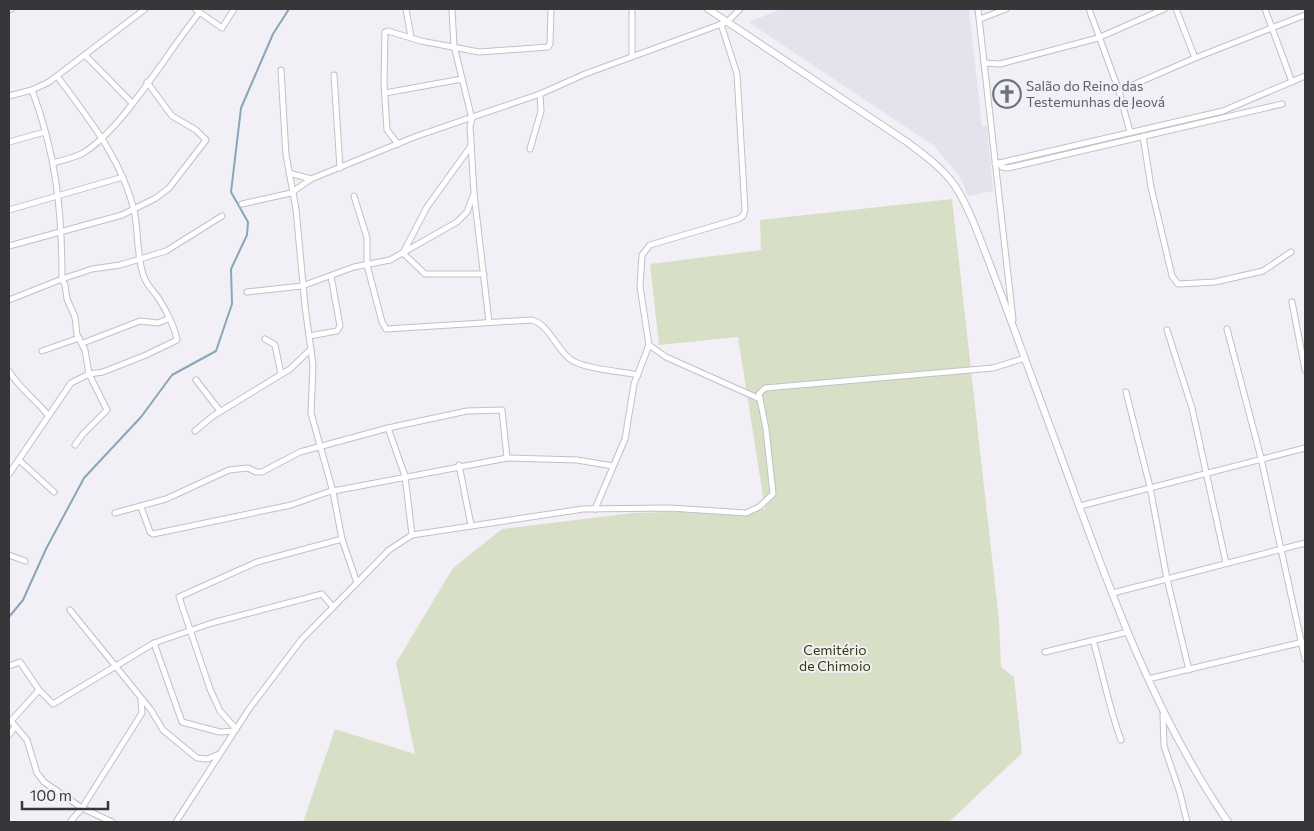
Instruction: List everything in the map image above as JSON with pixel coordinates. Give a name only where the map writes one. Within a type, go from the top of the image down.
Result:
[{"type":"street","points":[[9,96],[32,90],[57,76],[145,9]]},
{"type":"street","points":[[53,163],[76,157],[103,137],[132,103],[197,11],[222,28],[234,9]]},
{"type":"street","points":[[406,9],[411,37]]},
{"type":"street","points":[[398,144],[388,130],[384,34],[388,31],[411,37],[421,42],[454,46],[479,52],[548,47],[550,44],[551,9]]},
{"type":"street","points":[[632,9],[632,56]]},
{"type":"street","points":[[708,9],[724,23],[907,142],[944,173],[954,185],[970,214],[1013,323],[1128,632],[1163,714],[1194,770],[1228,822]]},
{"type":"street","points":[[242,204],[291,193],[311,179],[398,144],[540,94],[632,56],[724,23],[740,9]]},
{"type":"street","points":[[978,9],[997,164],[1013,323]]},
{"type":"street","points":[[980,19],[1006,9]]},
{"type":"street","points":[[1089,9],[1098,38],[1119,91],[1130,132]]},
{"type":"street","points":[[984,63],[1000,64],[1098,38],[1164,9]]},
{"type":"street","points":[[1176,9],[1195,58]]},
{"type":"street","points":[[1265,9],[1292,82]]},
{"type":"street","points":[[452,10],[454,46],[472,119],[471,146],[474,193],[489,322]]},
{"type":"street","points":[[1119,91],[1195,58],[1305,15]]},
{"type":"street","points":[[596,509],[625,439],[629,405],[649,345],[640,287],[642,255],[645,249],[650,245],[744,216],[737,74],[724,23]]},
{"type":"street","points":[[85,55],[132,103]]},
{"type":"street","points":[[281,70],[286,155],[291,193],[296,209],[302,286],[314,373],[311,413],[333,492],[342,539],[357,582]]},
{"type":"street","points":[[334,75],[340,168]]},
{"type":"street","points":[[9,474],[66,387],[89,374],[102,372],[176,342],[177,337],[160,300],[148,286],[139,258],[134,209],[123,177],[103,137],[57,76]]},
{"type":"street","points":[[997,164],[1234,108],[1305,76]]},
{"type":"street","points":[[385,93],[462,79]]},
{"type":"street","points":[[9,246],[134,209],[162,194],[206,143],[204,136],[172,116],[147,82]]},
{"type":"street","points":[[32,90],[46,132],[60,196],[62,279],[67,299],[75,317],[89,374],[107,410],[82,434],[75,445]]},
{"type":"street","points":[[530,149],[541,111],[540,94]]},
{"type":"street","points":[[997,164],[1003,168],[1008,168],[1282,104]]},
{"type":"street","points":[[9,142],[46,132]]},
{"type":"street","points":[[1143,136],[1153,197],[1172,276],[1178,284],[1215,282],[1263,271],[1291,252]]},
{"type":"street","points":[[403,253],[427,207],[471,146]]},
{"type":"street","points":[[289,173],[311,179]]},
{"type":"street","points":[[9,210],[123,177]]},
{"type":"street","points":[[247,292],[302,286],[367,265],[390,260],[436,235],[463,217],[474,193]]},
{"type":"street","points":[[354,196],[367,238],[367,265],[382,322],[386,328],[537,321],[572,360],[638,375]]},
{"type":"street","points":[[9,300],[62,279],[166,251],[222,216]]},
{"type":"street","points":[[403,253],[425,274],[484,274]]},
{"type":"street","points":[[309,336],[339,329],[331,276]]},
{"type":"street","points":[[1292,302],[1305,370]]},
{"type":"street","points":[[42,350],[81,341],[140,321],[158,323],[168,319]]},
{"type":"street","points":[[1227,329],[1283,548],[1304,642],[1305,659]]},
{"type":"street","points":[[1167,330],[1192,408],[1226,563]]},
{"type":"street","points":[[265,339],[275,345],[281,374]]},
{"type":"street","points":[[649,345],[666,357],[760,399]]},
{"type":"street","points":[[195,431],[220,411],[290,369],[311,349]]},
{"type":"street","points":[[176,822],[235,730],[301,640],[389,550],[412,535],[472,525],[596,509],[670,508],[738,513],[760,507],[773,494],[759,394],[765,388],[992,368],[1025,358]]},
{"type":"street","points":[[9,371],[19,386],[35,398],[48,415]]},
{"type":"street","points":[[196,380],[220,411]]},
{"type":"street","points":[[1126,392],[1150,486],[1166,579],[1189,670]]},
{"type":"street","points":[[115,513],[141,507],[183,492],[220,472],[248,468],[262,472],[292,455],[388,428],[467,411],[500,410],[503,413],[507,458]]},
{"type":"street","points":[[388,428],[405,476],[412,535]]},
{"type":"street","points":[[1080,506],[1150,486],[1305,448]]},
{"type":"street","points":[[141,507],[150,532],[153,534],[291,505],[328,492],[460,465],[507,458],[577,460],[613,466]]},
{"type":"street","points":[[19,460],[54,492]]},
{"type":"street","points":[[460,465],[472,525]]},
{"type":"street","points":[[235,730],[220,711],[178,600],[181,596],[257,562],[342,539]]},
{"type":"street","points":[[1113,593],[1305,543]]},
{"type":"street","points":[[9,555],[25,561]]},
{"type":"street","points":[[9,666],[20,662],[39,690],[53,704],[154,643],[190,630],[322,594],[333,607]]},
{"type":"street","points":[[70,610],[151,710],[163,730],[198,758],[208,759],[220,754]]},
{"type":"street","points":[[1045,652],[1128,632]]},
{"type":"street","points":[[1093,640],[1109,696],[1112,718],[1121,740]]},
{"type":"street","points":[[1148,679],[1304,642]]},
{"type":"street","points":[[154,643],[182,722],[220,732],[235,730]]},
{"type":"street","points":[[39,690],[13,718],[12,723],[27,740],[38,773],[44,782],[82,808],[112,822]]},
{"type":"street","points":[[70,822],[82,808],[142,713],[141,699]]},
{"type":"street","points":[[1163,714],[1164,746],[1180,793],[1187,822]]},
{"type":"street","points":[[9,735],[14,727]]},
{"type":"shaded area","points":[[782,9],[969,9],[982,126],[987,126],[993,191],[968,196],[960,177],[934,146],[748,22]]},
{"type":"green space","name":"Cemitério de Chimoio","points":[[952,199],[999,621],[1001,667],[1014,677],[1022,753],[949,822],[303,822],[335,729],[415,754],[396,663],[453,568],[502,529],[633,513],[765,509],[738,337],[659,345],[650,264],[761,250],[760,220]]},
{"type":"waterway","points":[[9,617],[23,600],[46,549],[84,478],[141,417],[172,375],[216,351],[232,304],[231,269],[247,235],[248,222],[231,192],[241,108],[273,34],[289,9]]},
{"type":"place","name":"Salão do Reino das Testemunhas de Jeová","points":[[1007,94]]}]
